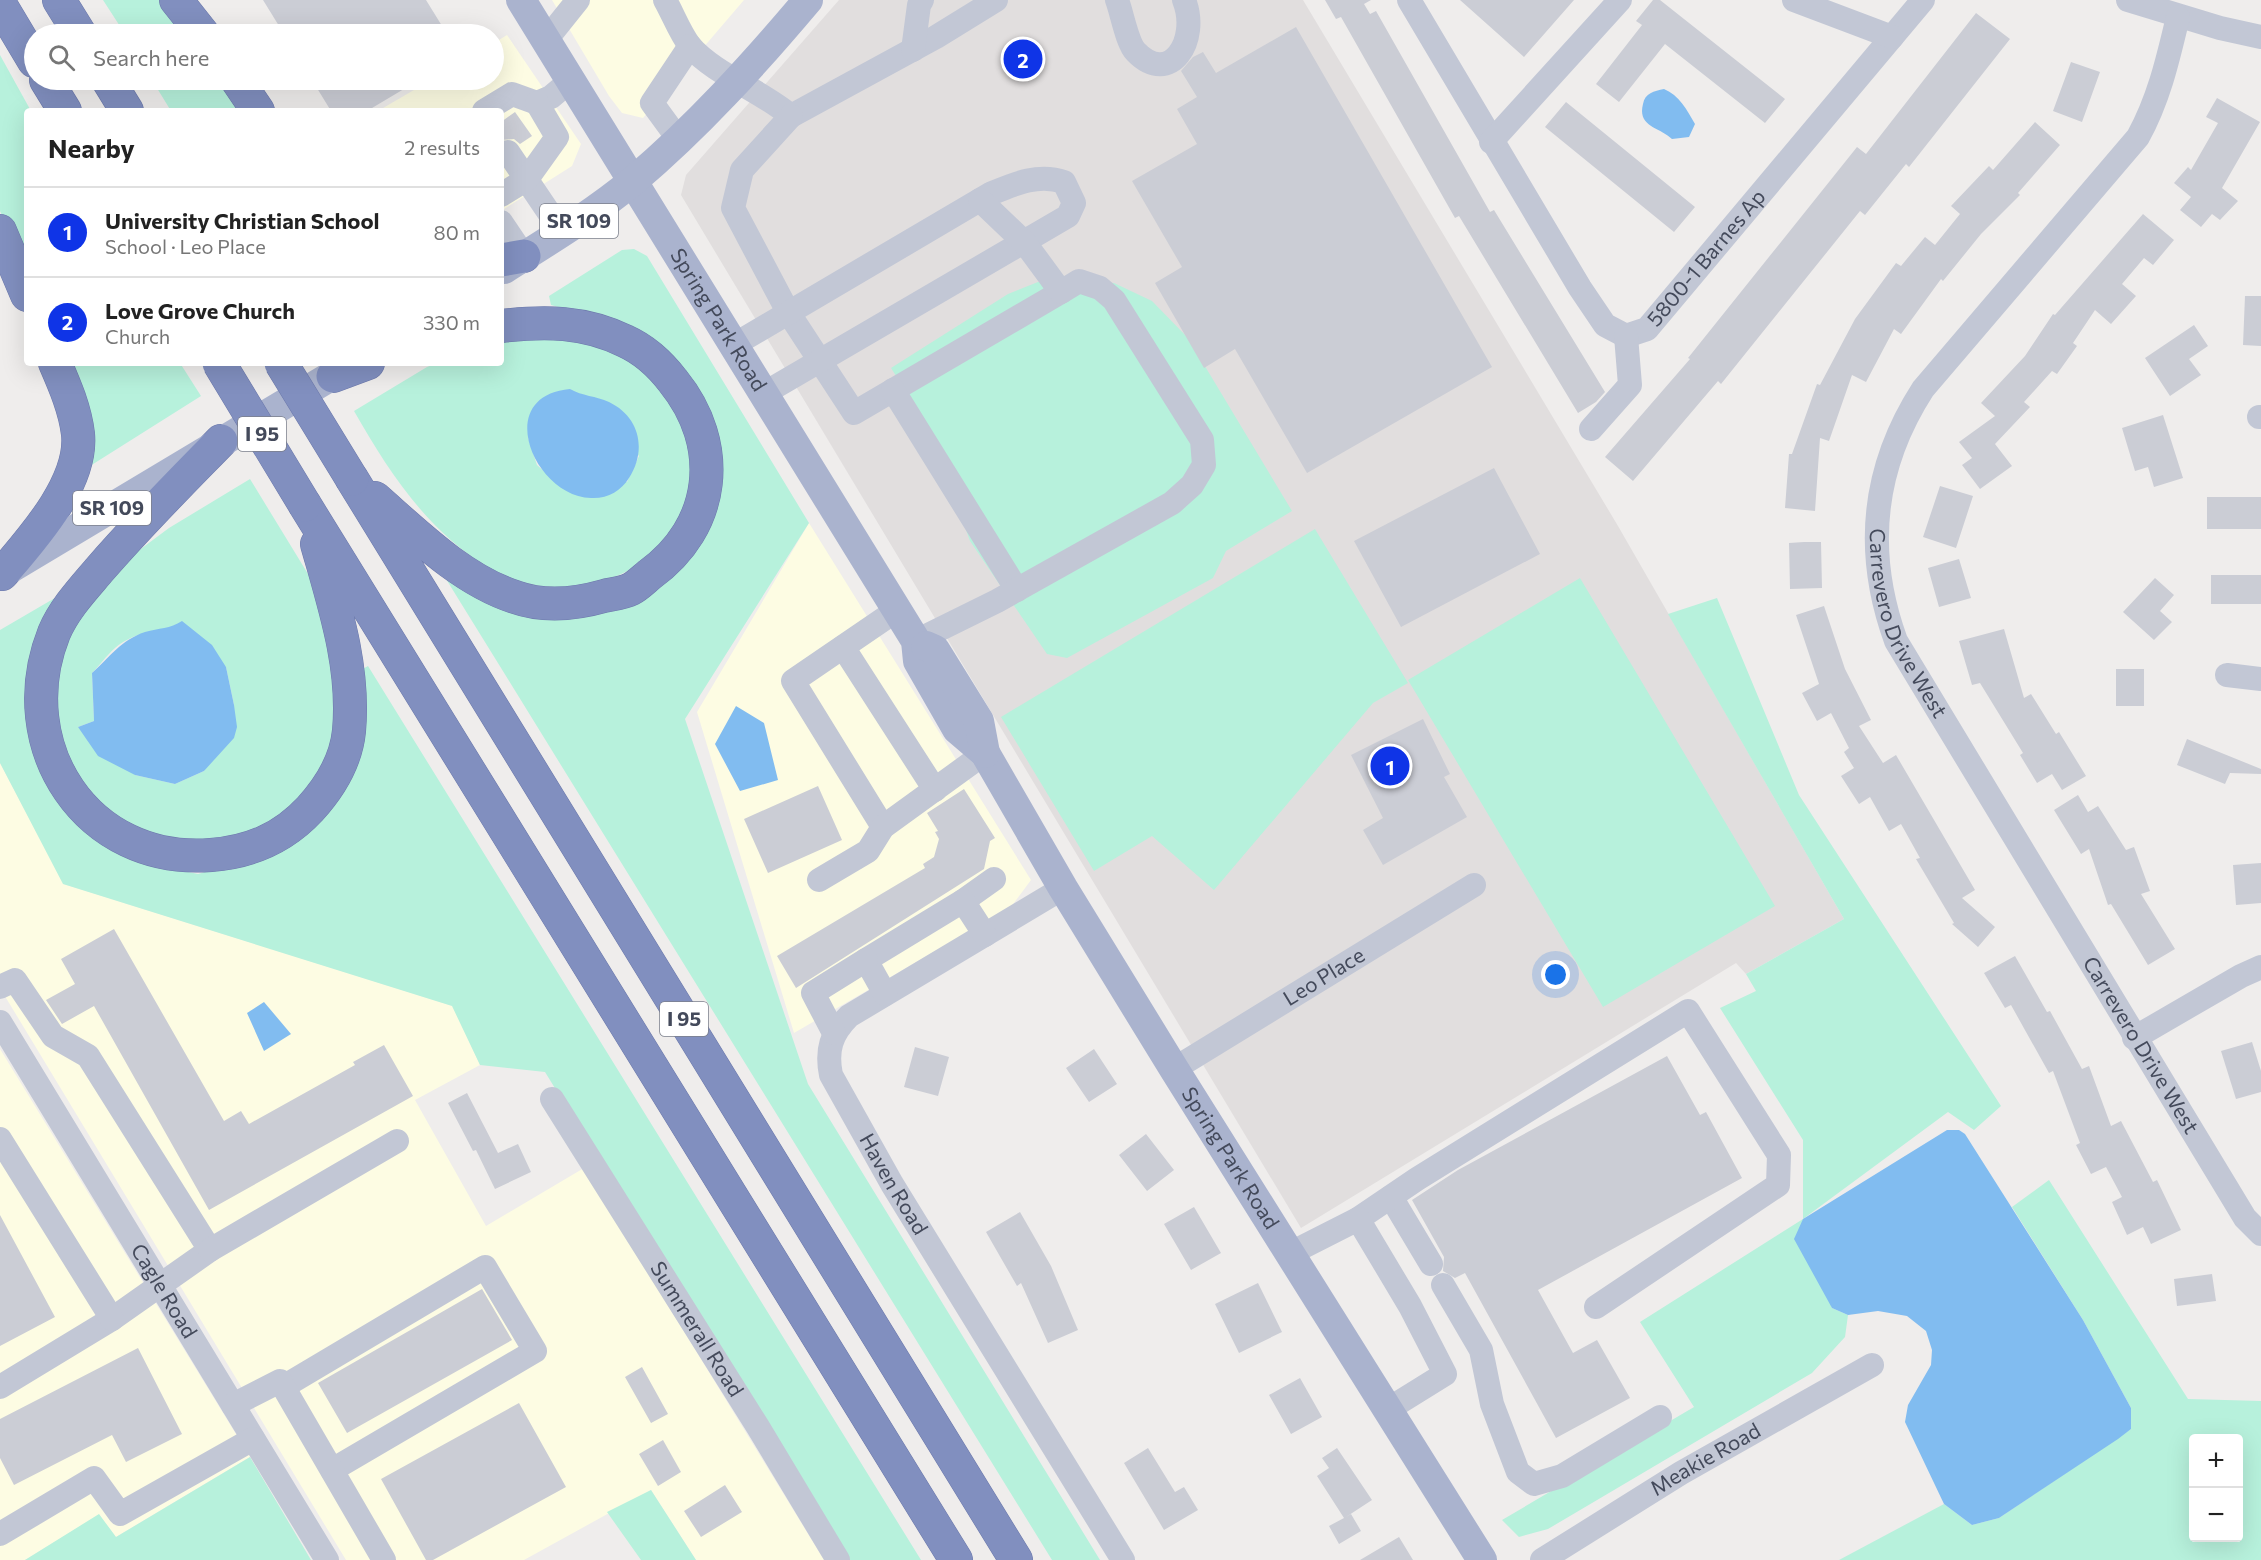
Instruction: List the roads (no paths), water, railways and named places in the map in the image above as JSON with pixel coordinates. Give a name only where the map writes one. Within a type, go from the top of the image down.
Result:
[{"type":"highway","points":[[59,0],[74,24]]},
{"type":"highway","points":[[176,0],[195,24]]},
{"type":"highway","points":[[0,4],[24,44]]},
{"type":"highway","points":[[52,90],[63,108]]},
{"type":"highway","points":[[114,90],[125,108]]},
{"type":"highway","points":[[244,90],[256,108]]},
{"type":"highway","points":[[0,231],[24,289]]},
{"type":"highway","points":[[352,478],[419,536],[471,575],[496,590],[517,598],[552,603],[586,601],[630,589],[665,564],[681,548],[698,516],[706,483],[705,441],[686,396],[661,366],[625,340],[590,327],[543,321],[504,326]]},
{"type":"highway","points":[[1,574],[51,512],[75,460],[78,436],[75,416],[56,366]]},
{"type":"highway","name":"I 95","points":[[221,366],[956,1560]]},
{"type":"highway","name":"I 95","points":[[283,366],[1016,1560]]},
{"type":"highway","points":[[221,441],[125,540],[77,595],[55,630],[47,654],[40,706],[43,732],[51,757],[61,780],[78,802],[115,834],[138,846],[164,853],[194,856],[240,851],[277,838],[296,824],[329,788],[349,733],[350,684],[339,625],[305,505]]},
{"type":"main road","name":"Spring Park Road","points":[[521,0],[732,346],[916,641],[918,661],[957,729],[985,753],[1063,888],[1174,1069],[1482,1560]]},
{"type":"main road","name":"SR 109","points":[[509,262],[562,232],[632,182],[679,140],[808,0]]},
{"type":"main road","name":"SR 109","points":[[1,574],[343,369]]},
{"type":"street","points":[[546,40],[578,0]]},
{"type":"street","points":[[665,0],[690,46],[735,81],[772,100],[791,116]]},
{"type":"street","points":[[913,50],[919,5],[922,0]]},
{"type":"street","points":[[916,641],[1017,590],[1172,503],[1192,484],[1204,465],[1202,440],[1114,300],[1100,288],[1079,281],[854,413],[788,312],[733,208],[742,170],[791,116],[913,50],[996,0]]},
{"type":"street","points":[[1117,0],[1134,51],[1158,63],[1171,60],[1182,53],[1187,44],[1190,18],[1184,0]]},
{"type":"street","name":"5800-1 Barnes Ap","points":[[1409,0],[1491,142],[1586,297],[1605,325],[1626,336],[1647,329],[1923,0]]},
{"type":"street","points":[[1491,142],[1620,0]]},
{"type":"street","points":[[1794,0],[1892,37]]},
{"type":"street","points":[[2128,0],[2155,5],[2178,17],[2261,37]]},
{"type":"street","name":"Carrevero Drive West","points":[[2178,17],[2161,88],[2152,112],[2138,137],[1923,389],[1906,416],[1891,450],[1882,483],[1878,516],[1879,582],[1896,641],[2134,1038],[2245,1218],[2261,1234]]},
{"type":"street","points":[[679,140],[652,103],[690,46]]},
{"type":"street","points":[[537,103],[551,97],[570,81]]},
{"type":"street","points":[[490,108],[512,94],[537,103],[557,137],[527,179],[504,193]]},
{"type":"street","points":[[508,152],[562,232]]},
{"type":"street","points":[[732,346],[980,200],[1017,183],[1050,177],[1064,183],[1074,203],[1068,216],[763,394]]},
{"type":"street","points":[[980,200],[1024,243],[1060,292]]},
{"type":"street","points":[[504,237],[509,262]]},
{"type":"street","points":[[1591,429],[1629,385],[1626,336]]},
{"type":"street","points":[[893,390],[1017,590]]},
{"type":"street","points":[[883,827],[793,681],[897,610]]},
{"type":"street","points":[[843,647],[935,790]]},
{"type":"street","points":[[2227,675],[2261,679]]},
{"type":"street","points":[[819,880],[868,851],[883,827],[985,753]]},
{"type":"street","points":[[994,879],[963,901],[813,993],[834,1033],[849,1016],[1063,888]]},
{"type":"street","name":"Leo Place","points":[[1174,1069],[1474,885]]},
{"type":"street","points":[[963,901],[986,935]]},
{"type":"street","points":[[866,960],[885,994]]},
{"type":"street","points":[[2134,1038],[2241,976],[2261,967]]},
{"type":"street","points":[[0,987],[15,980],[53,1036],[87,1056],[210,1250]]},
{"type":"street","points":[[1289,1254],[1358,1219],[1688,1011],[1779,1155],[1778,1185],[1596,1307]]},
{"type":"street","name":"Cagle Road","points":[[0,1022],[327,1560]]},
{"type":"street","name":"Haven Road","points":[[834,1033],[828,1060],[831,1075],[892,1184],[1123,1560]]},
{"type":"street","name":"Summerall Road","points":[[552,1099],[758,1427],[838,1560]]},
{"type":"street","points":[[0,1139],[112,1319]]},
{"type":"street","points":[[0,1387],[112,1319],[210,1250],[397,1141]]},
{"type":"street","points":[[1390,1197],[1431,1264]]},
{"type":"street","points":[[1358,1219],[1410,1306],[1445,1374]]},
{"type":"street","points":[[283,1387],[485,1267],[535,1351],[332,1470]]},
{"type":"street","points":[[1443,1285],[1481,1350],[1492,1404],[1518,1472],[1534,1484],[1562,1476],[1660,1417]]},
{"type":"street","points":[[1387,1410],[1481,1350]]},
{"type":"street","name":"Meakie Road","points":[[1542,1560],[1681,1473],[1872,1365]]},
{"type":"street","points":[[233,1406],[280,1381],[384,1560]]},
{"type":"street","points":[[0,1534],[94,1478],[120,1514],[253,1438]]},
{"type":"water","points":[[1664,89],[1686,108],[1695,124],[1689,137],[1672,139],[1651,126],[1643,117],[1643,104],[1646,97]]},
{"type":"water","points":[[570,389],[609,402],[628,416],[634,425],[639,446],[635,467],[622,487],[608,496],[591,498],[571,493],[553,481],[539,464],[530,445],[527,426],[532,409],[546,396]]},
{"type":"water","points":[[182,621],[212,645],[226,667],[237,727],[234,738],[204,771],[175,784],[135,775],[98,756],[78,727],[94,721],[92,673],[116,650],[137,635],[169,627]]},
{"type":"water","points":[[736,706],[764,723],[778,780],[740,791],[715,744]]},
{"type":"water","points":[[264,1002],[291,1034],[264,1051],[247,1013]]},
{"type":"water","points":[[1947,1130],[1959,1130],[1965,1134],[2083,1320],[2131,1408],[2131,1429],[2118,1439],[1999,1518],[1972,1525],[1944,1504],[1905,1422],[1908,1405],[1931,1365],[1932,1350],[1926,1331],[1907,1316],[1878,1311],[1848,1315],[1832,1308],[1794,1239],[1803,1219]]},
{"type":"place","name":"Love Grove Church","points":[[1023,59]]},
{"type":"place","name":"University Christian School","points":[[1390,766]]}]
